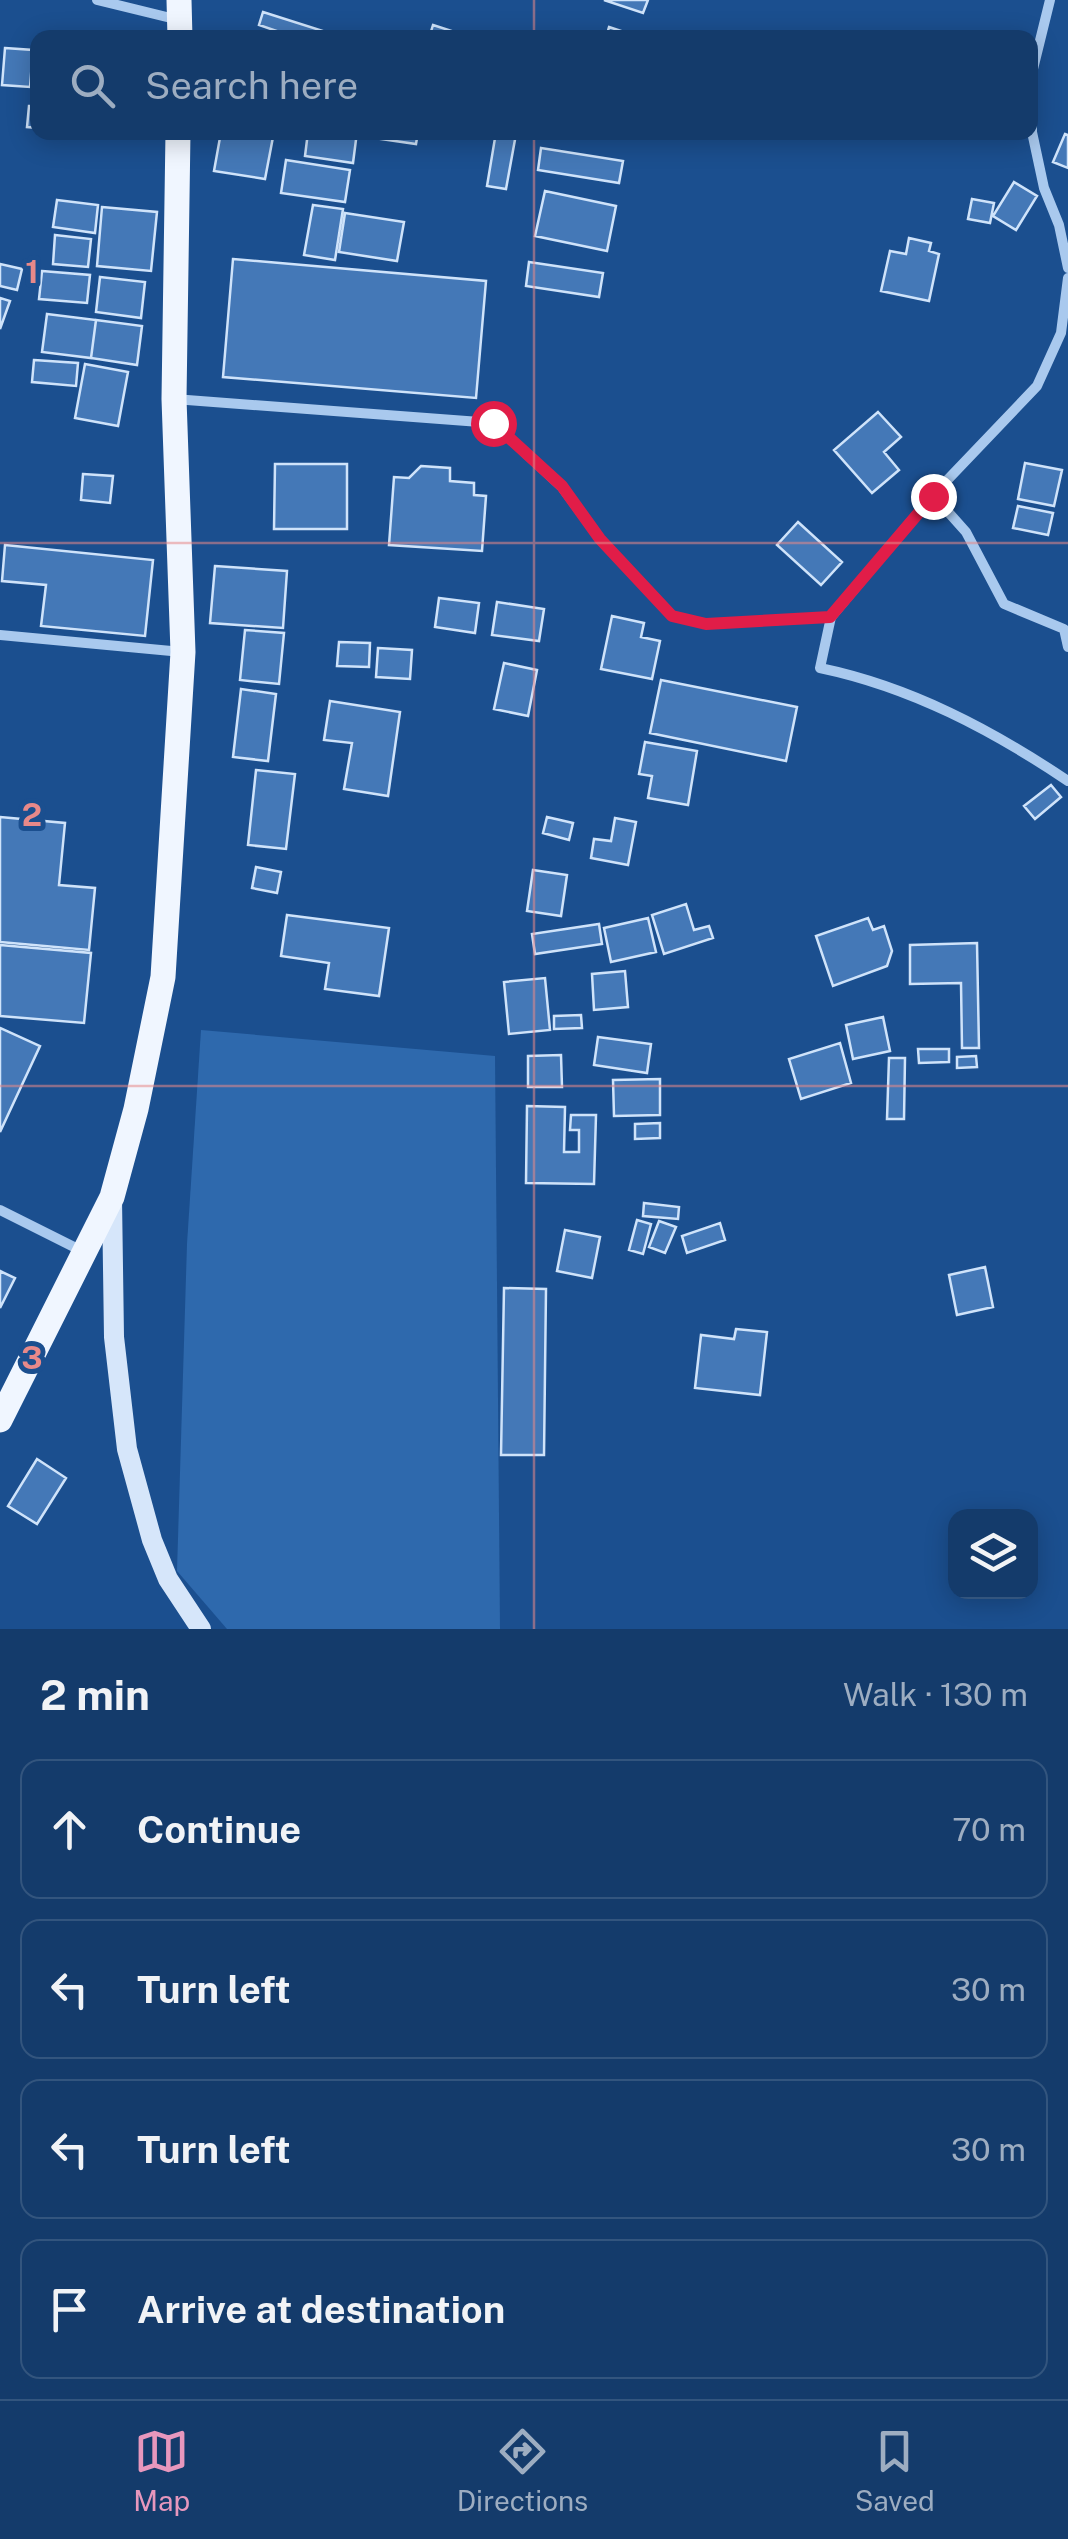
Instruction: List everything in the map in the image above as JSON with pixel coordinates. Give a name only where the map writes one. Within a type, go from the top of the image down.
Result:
[{"type":"main road","points":[[0,1420],[112,1197],[136,1109],[164,977],[182,652],[174,398],[178,140]]},
{"type":"main road","points":[[112,1197],[114,1337],[127,1449],[168,1579],[202,1629]]},
{"type":"street","points":[[97,0],[180,19]]},
{"type":"street","points":[[1038,48],[1050,0]]},
{"type":"street","points":[[1034,140],[1068,268]]},
{"type":"street","points":[[1068,278],[1061,333],[1037,386],[933,496],[830,617],[820,668],[863,677],[932,703],[1022,751],[1068,782]]},
{"type":"street","points":[[174,398],[493,423],[562,486],[600,539],[672,616],[706,624],[830,617]]},
{"type":"street","points":[[933,496],[966,532],[1004,604],[1064,629],[1068,647]]},
{"type":"street","points":[[0,635],[182,652]]},
{"type":"street","points":[[0,1210],[82,1251]]},
{"type":"shaded area","points":[[201,1030],[495,1056],[500,1629],[227,1629],[177,1571],[187,1244]]},
{"type":"building","points":[[604,0],[648,0],[643,13]]},
{"type":"building","points":[[263,12],[320,30],[274,30],[259,25]]},
{"type":"building","points":[[5,48],[30,50],[30,87],[2,85]]},
{"type":"building","points":[[1065,134],[1068,135],[1068,168],[1053,162]]},
{"type":"building","points":[[220,140],[272,140],[265,179],[214,171]]},
{"type":"building","points":[[307,140],[356,140],[353,163],[305,156]]},
{"type":"building","points":[[495,140],[515,140],[506,189],[487,186]]},
{"type":"building","points":[[541,148],[623,161],[619,183],[538,170]]},
{"type":"building","points":[[286,160],[350,170],[345,202],[281,193]]},
{"type":"building","points":[[1014,182],[1037,196],[1016,230],[993,216]]},
{"type":"building","points":[[545,191],[616,206],[607,251],[535,236]]},
{"type":"building","points":[[972,199],[994,203],[990,223],[968,219]]},
{"type":"building","points":[[57,200],[98,205],[95,233],[53,227]]},
{"type":"building","points":[[313,205],[343,209],[335,260],[304,255]]},
{"type":"building","points":[[102,207],[157,212],[151,271],[97,266]]},
{"type":"building","points":[[345,213],[404,222],[397,261],[339,252]]},
{"type":"building","points":[[55,235],[91,239],[88,267],[53,264]]},
{"type":"building","points":[[909,238],[931,243],[929,251],[939,254],[929,301],[881,291],[890,251],[906,254]]},
{"type":"building","points":[[233,259],[486,281],[476,398],[223,377]]},
{"type":"building","points":[[529,262],[603,273],[599,297],[526,286]]},
{"type":"building","points":[[0,264],[22,269],[17,290],[0,286]]},
{"type":"building","points":[[42,271],[90,275],[87,303],[39,299]]},
{"type":"building","points":[[100,277],[145,282],[141,318],[96,312]]},
{"type":"building","points":[[0,298],[10,301],[0,329]]},
{"type":"building","points":[[47,314],[96,320],[91,358],[42,352]]},
{"type":"building","points":[[96,320],[142,326],[137,365],[91,358]]},
{"type":"building","points":[[34,360],[78,363],[76,386],[32,382]]},
{"type":"building","points":[[85,364],[128,372],[118,426],[75,418]]},
{"type":"building","points":[[878,412],[901,437],[884,452],[899,470],[872,493],[834,450]]},
{"type":"building","points":[[1025,463],[1062,470],[1054,506],[1018,499]]},
{"type":"building","points":[[275,464],[347,464],[347,529],[274,529]]},
{"type":"building","points":[[421,466],[450,468],[450,481],[474,483],[474,495],[486,496],[482,551],[389,545],[394,477],[409,478]]},
{"type":"building","points":[[83,474],[113,476],[110,503],[81,500]]},
{"type":"building","points":[[1018,506],[1053,513],[1048,535],[1013,528]]},
{"type":"building","points":[[798,522],[842,562],[821,585],[777,545]]},
{"type":"building","points":[[5,545],[153,560],[145,636],[41,626],[46,585],[2,581]]},
{"type":"building","points":[[215,566],[287,571],[283,628],[210,623]]},
{"type":"building","points":[[439,598],[479,603],[475,633],[435,627]]},
{"type":"building","points":[[497,602],[544,609],[539,641],[492,635]]},
{"type":"building","points":[[612,616],[644,623],[641,637],[660,641],[652,679],[601,669]]},
{"type":"building","points":[[245,630],[284,633],[279,684],[240,680]]},
{"type":"building","points":[[339,642],[370,643],[369,667],[337,666]]},
{"type":"building","points":[[378,648],[412,650],[410,679],[376,677]]},
{"type":"building","points":[[504,663],[537,670],[528,716],[494,709]]},
{"type":"building","points":[[661,680],[797,707],[786,761],[650,733]]},
{"type":"building","points":[[241,689],[276,694],[268,761],[233,757]]},
{"type":"building","points":[[330,701],[400,712],[388,796],[344,789],[352,743],[324,740]]},
{"type":"building","points":[[645,742],[697,751],[688,805],[648,798],[652,776],[639,774]]},
{"type":"building","points":[[256,770],[295,774],[286,849],[248,845]]},
{"type":"building","points":[[1051,785],[1061,797],[1035,819],[1024,806]]},
{"type":"building","points":[[0,817],[65,823],[59,885],[95,888],[89,950],[0,942]]},
{"type":"building","points":[[547,817],[573,823],[569,840],[543,833]]},
{"type":"building","points":[[615,818],[636,822],[628,865],[591,858],[594,839],[611,841]]},
{"type":"building","points":[[256,867],[281,872],[277,893],[252,888]]},
{"type":"building","points":[[533,870],[567,875],[561,916],[527,911]]},
{"type":"building","points":[[686,904],[694,930],[709,926],[713,938],[664,954],[652,915]]},
{"type":"building","points":[[287,915],[389,928],[379,996],[325,989],[329,963],[281,956]]},
{"type":"building","points":[[648,918],[656,952],[611,962],[604,928]]},
{"type":"building","points":[[868,918],[873,930],[884,926],[892,951],[887,966],[833,986],[816,936]]},
{"type":"building","points":[[599,924],[602,944],[535,954],[532,934]]},
{"type":"building","points":[[977,943],[979,1048],[962,1048],[961,983],[910,984],[910,945]]},
{"type":"building","points":[[0,945],[91,953],[84,1023],[0,1016]]},
{"type":"building","points":[[625,971],[628,1007],[594,1010],[592,974]]},
{"type":"building","points":[[545,978],[550,1030],[509,1034],[504,982]]},
{"type":"building","points":[[581,1015],[582,1028],[554,1029],[554,1016]]},
{"type":"building","points":[[883,1017],[890,1051],[853,1059],[846,1025]]},
{"type":"building","points":[[0,1028],[40,1046],[0,1132]]},
{"type":"building","points":[[598,1037],[651,1044],[647,1073],[594,1065]]},
{"type":"building","points":[[840,1043],[851,1083],[801,1099],[789,1059]]},
{"type":"building","points":[[918,1049],[949,1049],[949,1062],[919,1063]]},
{"type":"building","points":[[561,1055],[562,1087],[528,1087],[528,1056]]},
{"type":"building","points":[[976,1056],[977,1067],[957,1068],[957,1057]]},
{"type":"building","points":[[889,1058],[905,1058],[904,1119],[887,1119]]},
{"type":"building","points":[[660,1079],[660,1115],[614,1116],[613,1080]]},
{"type":"building","points":[[527,1106],[565,1107],[564,1152],[579,1152],[579,1130],[570,1130],[571,1115],[596,1115],[594,1184],[526,1183]]},
{"type":"building","points":[[660,1123],[660,1138],[635,1139],[635,1124]]},
{"type":"building","points":[[644,1203],[679,1207],[678,1219],[643,1216]]},
{"type":"building","points":[[637,1220],[651,1224],[643,1254],[629,1250]]},
{"type":"building","points":[[659,1221],[676,1227],[665,1253],[649,1247]]},
{"type":"building","points":[[720,1223],[725,1240],[687,1253],[682,1236]]},
{"type":"building","points":[[565,1230],[600,1237],[592,1278],[557,1271]]},
{"type":"building","points":[[985,1267],[993,1307],[957,1315],[949,1275]]},
{"type":"building","points":[[0,1271],[15,1278],[0,1308]]},
{"type":"building","points":[[504,1288],[546,1289],[544,1455],[501,1455]]},
{"type":"building","points":[[736,1329],[767,1332],[760,1395],[695,1388],[701,1335],[734,1339]]},
{"type":"building","points":[[37,1459],[66,1478],[37,1524],[8,1506]]},
{"type":"route","points":[[493,423],[562,486],[600,539],[672,616],[706,624],[830,617],[933,496]]}]
